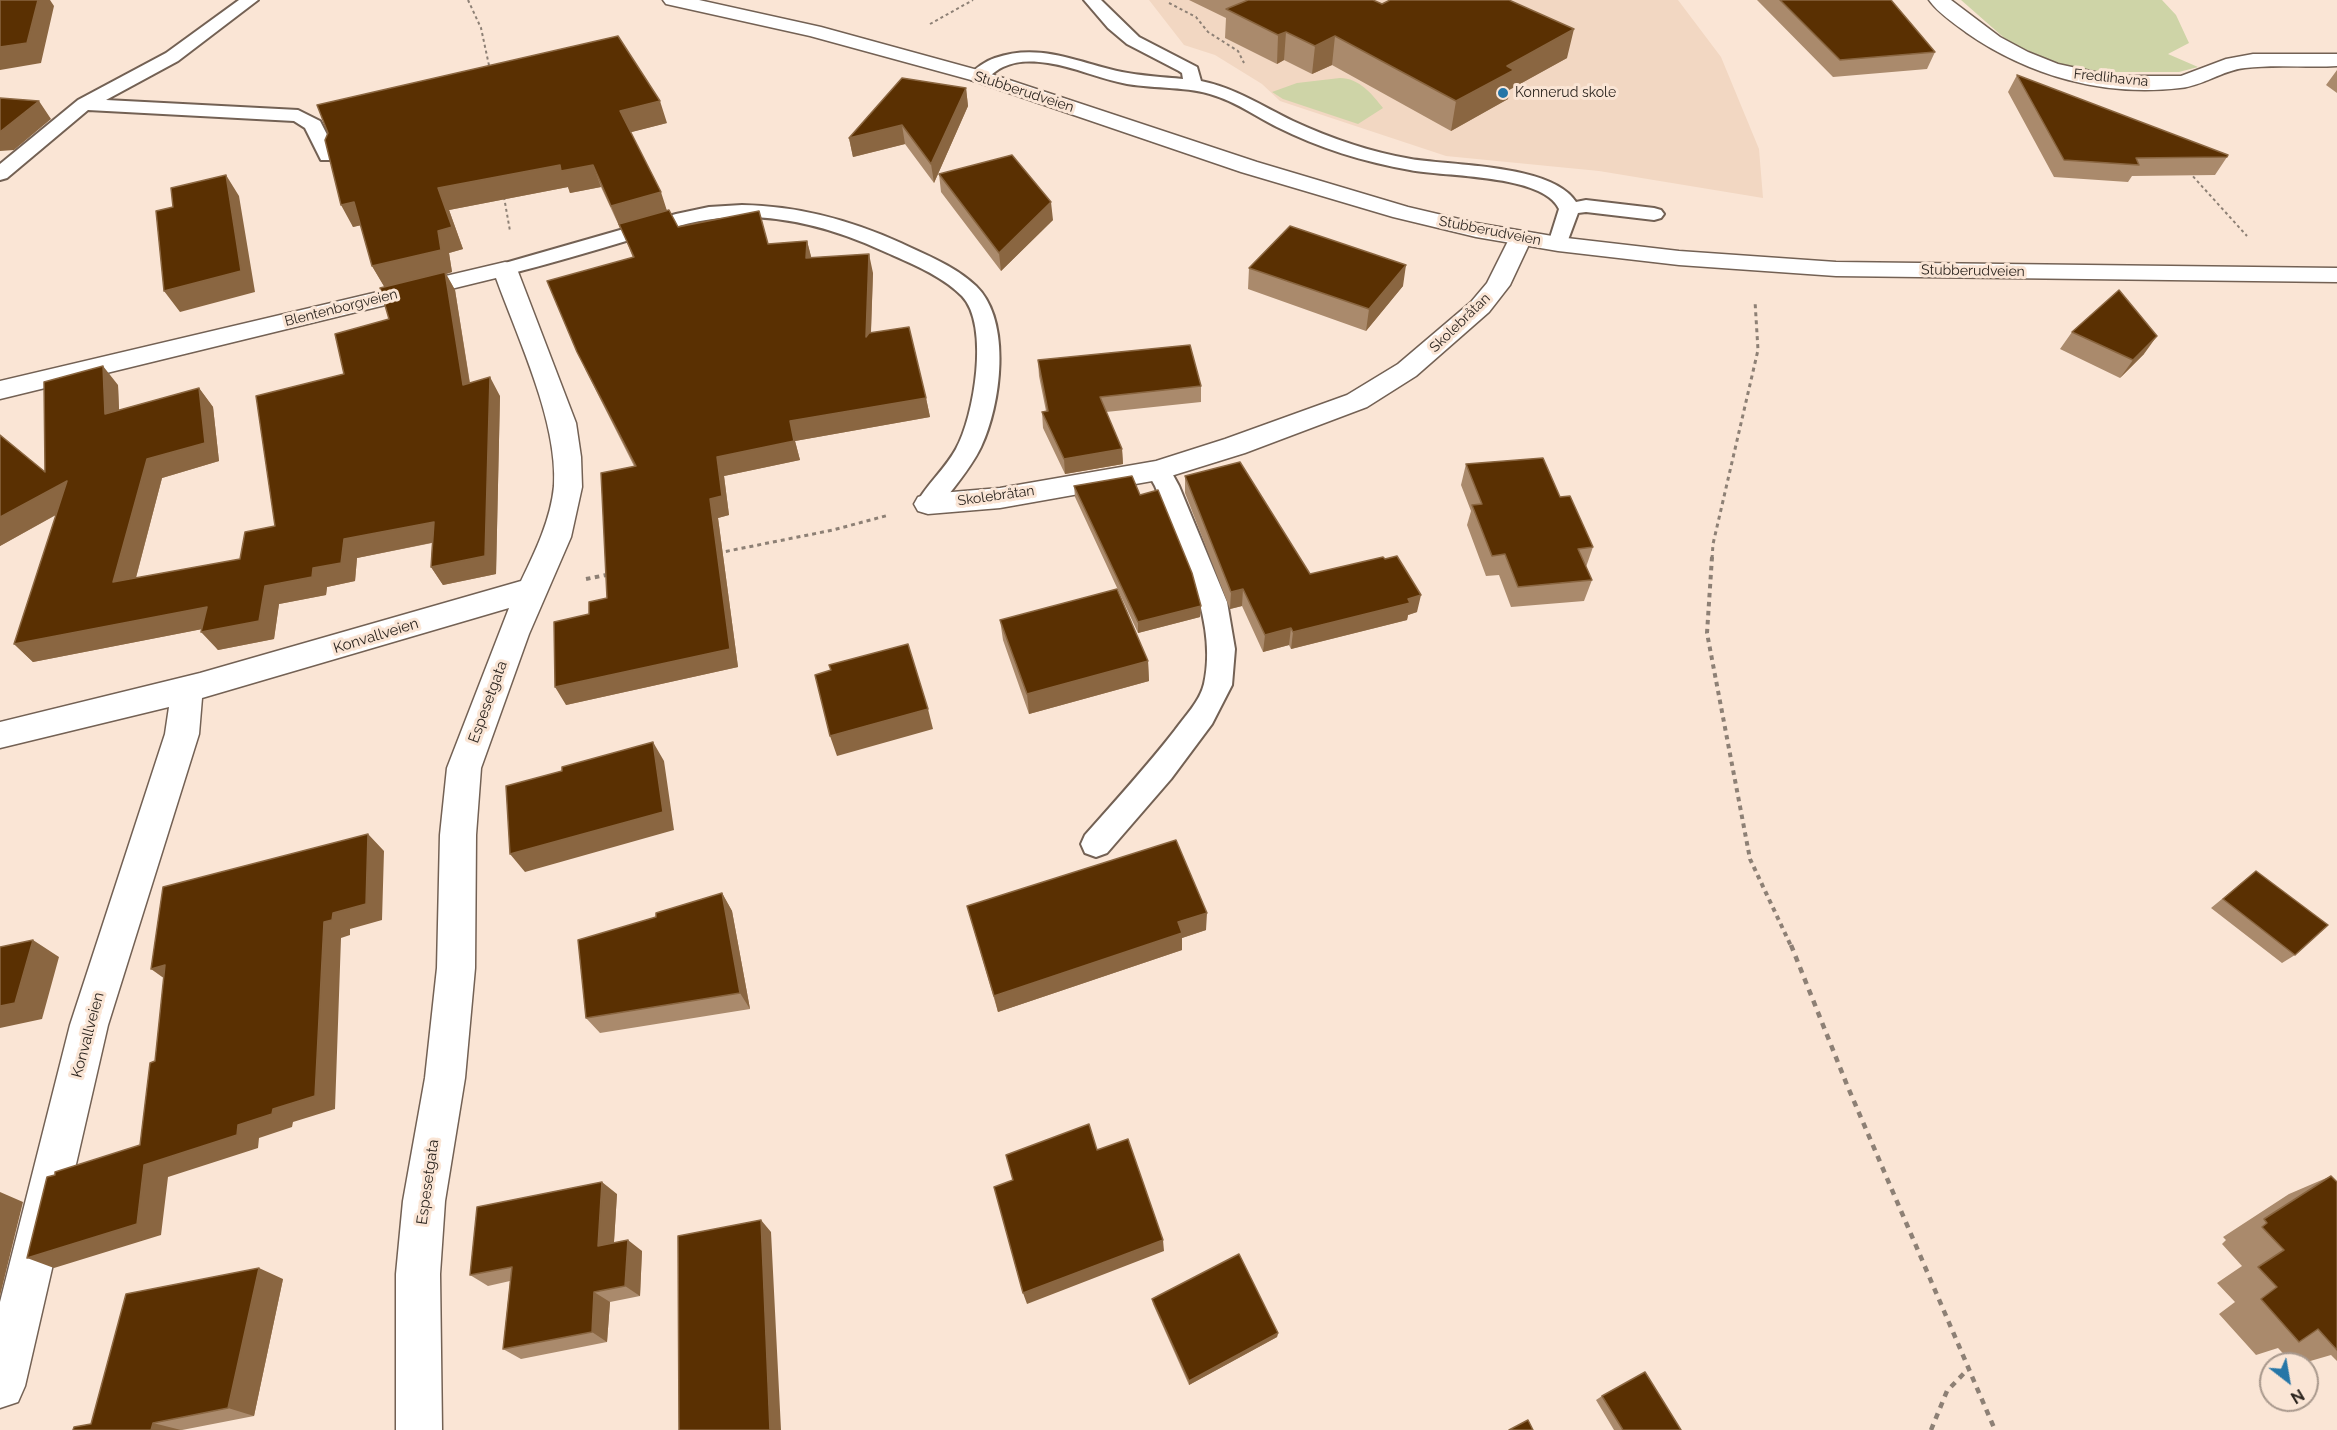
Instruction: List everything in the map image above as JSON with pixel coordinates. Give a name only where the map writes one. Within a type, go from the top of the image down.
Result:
[{"type":"street","name":"Stubberudveien","points":[[673,0],[814,31],[978,76],[1331,193],[1401,213],[1520,238],[1754,264],[1921,271],[2337,275]]},
{"type":"street","name":"Fredlihavna","points":[[1939,0],[1978,32],[2027,61],[2082,77],[2134,84],[2183,81],[2240,62],[2337,60]]},
{"type":"street","name":"Skolebråtan","points":[[928,504],[1000,498],[1158,470],[1235,446],[1347,404],[1407,370],[1480,307],[1498,285],[1520,238]]},
{"type":"street","name":"Blentenborgveien","points":[[0,390],[505,269]]},
{"type":"street","name":"Espesetgata","points":[[419,1430],[418,1274],[424,1201],[445,1078],[456,968],[458,835],[464,768],[530,590],[556,537],[568,487],[567,457],[562,423],[505,269]]},
{"type":"street","name":"Konvallveien","points":[[0,735],[110,711],[187,690],[530,590]]},
{"type":"street","name":"Konvallveien","points":[[2,1386],[89,1025],[182,734],[187,690]]},
{"type":"lane","points":[[0,174],[84,104],[172,57],[250,0]]},
{"type":"lane","points":[[1092,0],[1123,34],[1191,71],[1192,85]]},
{"type":"lane","points":[[978,76],[988,67],[1019,57],[1031,55],[1053,58],[1124,78],[1192,85],[1233,95],[1313,137],[1394,162],[1493,174],[1541,184],[1562,196],[1569,208],[1558,244]]},
{"type":"lane","points":[[84,104],[298,116],[313,124],[328,156]]},
{"type":"lane","points":[[1569,208],[1586,206],[1654,214]]},
{"type":"lane","name":"Skolebråtan","points":[[680,219],[719,212],[755,210],[788,213],[824,221],[869,236],[932,266],[976,299],[987,324],[987,391],[970,445],[928,504]]},
{"type":"lane","name":"Blentenborgveien","points":[[505,269],[680,219]]},
{"type":"lane","points":[[1096,844],[1161,770],[1202,716],[1218,685],[1221,649],[1214,602],[1167,486],[1158,470]]},
{"type":"path","points":[[468,0],[481,28],[490,71]]},
{"type":"path","points":[[926,27],[973,0]]},
{"type":"path","points":[[2186,168],[2249,239]]},
{"type":"path","points":[[503,190],[513,249],[505,269]]},
{"type":"path","points":[[1754,264],[1758,350],[1713,544],[1707,633],[1750,859],[1786,933],[1847,1085],[1995,1430]]},
{"type":"path","points":[[716,553],[833,531],[928,504]]},
{"type":"path","points":[[530,590],[612,574]]},
{"type":"path","points":[[1931,1430],[1947,1391],[1969,1368]]},
{"type":"shaded area","name":"Konnerud skole","points":[[1149,0],[1678,0],[1721,57],[1759,149],[1763,198],[1599,171],[1446,156],[1280,101],[1262,84],[1215,55],[1184,45]]},
{"type":"green space","points":[[1961,0],[2162,0],[2176,15],[2189,43],[2168,54],[2198,67],[2179,72],[2097,72],[2060,64],[2010,43]]},
{"type":"green space","points":[[1340,78],[1359,84],[1370,92],[1383,108],[1358,124],[1283,99],[1272,92],[1297,83]]},
{"type":"building","points":[[0,0],[38,0],[27,43],[0,47]]},
{"type":"building","points":[[1248,0],[1373,0],[1382,4],[1390,0],[1509,0],[1574,29],[1507,66],[1514,70],[1456,101],[1335,36],[1315,46],[1286,32],[1278,35],[1226,9]]},
{"type":"building","points":[[1780,0],[1891,0],[1935,52],[1840,60]]},
{"type":"building","points":[[618,36],[660,101],[620,111],[661,192],[611,206],[593,165],[561,171],[560,165],[438,188],[452,227],[438,231],[441,250],[372,266],[354,202],[341,205],[325,140],[328,133],[317,105]]},
{"type":"building","points":[[2017,75],[2228,155],[2227,157],[2136,158],[2139,165],[2064,160]]},
{"type":"building","points":[[902,78],[966,88],[931,164],[902,125],[849,138]]},
{"type":"building","points":[[0,98],[39,101],[0,132]]},
{"type":"building","points":[[1012,155],[1051,202],[999,253],[939,174]]},
{"type":"building","points":[[226,175],[241,271],[164,291],[156,211],[173,207],[171,188]]},
{"type":"building","points":[[669,210],[678,227],[759,211],[768,244],[807,241],[806,258],[869,254],[866,337],[869,333],[909,327],[926,398],[790,421],[794,441],[717,457],[722,496],[710,499],[730,649],[555,687],[554,622],[589,614],[589,602],[607,598],[601,473],[636,466],[577,352],[547,281],[634,257],[619,224]]},
{"type":"building","points":[[1290,226],[1406,265],[1369,309],[1249,268]]},
{"type":"building","points":[[445,272],[463,385],[490,377],[485,556],[431,567],[434,522],[344,539],[341,563],[313,568],[312,577],[265,586],[259,621],[201,632],[207,607],[14,644],[67,481],[0,517],[0,435],[45,472],[44,382],[103,366],[105,414],[199,388],[205,443],[147,459],[113,582],[240,559],[245,532],[275,526],[256,396],[344,374],[335,334],[389,319],[380,288]]},
{"type":"building","points":[[2119,290],[2157,336],[2133,360],[2072,332]]},
{"type":"building","points":[[1190,345],[1201,386],[1100,397],[1122,449],[1064,459],[1042,412],[1048,411],[1038,360]]},
{"type":"building","points":[[1543,458],[1560,497],[1570,496],[1593,547],[1578,549],[1592,580],[1518,587],[1505,554],[1492,556],[1472,505],[1482,504],[1466,464]]},
{"type":"building","points":[[1240,462],[1310,574],[1383,557],[1385,559],[1397,556],[1421,595],[1408,599],[1410,603],[1293,632],[1291,628],[1265,635],[1243,589],[1231,592],[1185,476]]},
{"type":"building","points":[[1132,476],[1140,495],[1158,490],[1192,573],[1201,606],[1138,622],[1074,486]]},
{"type":"building","points":[[1117,589],[1148,661],[1027,694],[1000,620]]},
{"type":"building","points":[[908,644],[928,709],[830,736],[815,675],[831,670],[829,665]]},
{"type":"building","points":[[653,742],[663,812],[510,854],[506,786],[562,771],[562,767]]},
{"type":"building","points":[[368,834],[366,904],[333,913],[332,920],[324,922],[315,1096],[273,1109],[272,1114],[238,1125],[237,1135],[144,1165],[137,1224],[27,1258],[47,1177],[55,1175],[55,1172],[140,1145],[150,1063],[155,1061],[165,965],[151,969],[163,887]]},
{"type":"building","points":[[1176,840],[1207,913],[1178,922],[1182,933],[994,996],[967,906]]},
{"type":"building","points":[[2256,871],[2328,925],[2295,955],[2223,899]]},
{"type":"building","points":[[722,893],[740,993],[586,1018],[578,940],[656,917],[656,913]]},
{"type":"building","points":[[33,940],[15,1003],[0,1006],[0,947]]},
{"type":"building","points":[[1089,1124],[1097,1150],[1128,1139],[1163,1240],[1023,1293],[994,1187],[1013,1180],[1006,1155]]},
{"type":"building","points":[[2331,1176],[2337,1182],[2337,1350],[2318,1329],[2299,1342],[2261,1299],[2277,1287],[2258,1267],[2284,1250],[2262,1227],[2267,1223],[2264,1219]]},
{"type":"building","points":[[602,1182],[598,1246],[628,1240],[625,1286],[594,1292],[592,1332],[503,1349],[512,1267],[470,1275],[477,1207]]},
{"type":"building","points":[[761,1220],[770,1430],[679,1430],[678,1236]]},
{"type":"building","points":[[1239,1254],[1278,1333],[1189,1381],[1152,1299]]},
{"type":"building","points":[[259,1268],[228,1408],[153,1423],[151,1430],[73,1430],[74,1427],[91,1424],[126,1294]]},
{"type":"building","points":[[1645,1372],[1681,1430],[1623,1430],[1602,1396]]},
{"type":"building","points":[[1528,1420],[1533,1430],[1509,1430]]},
{"type":"place","name":"Konnerud skole","points":[[1503,93]]}]
